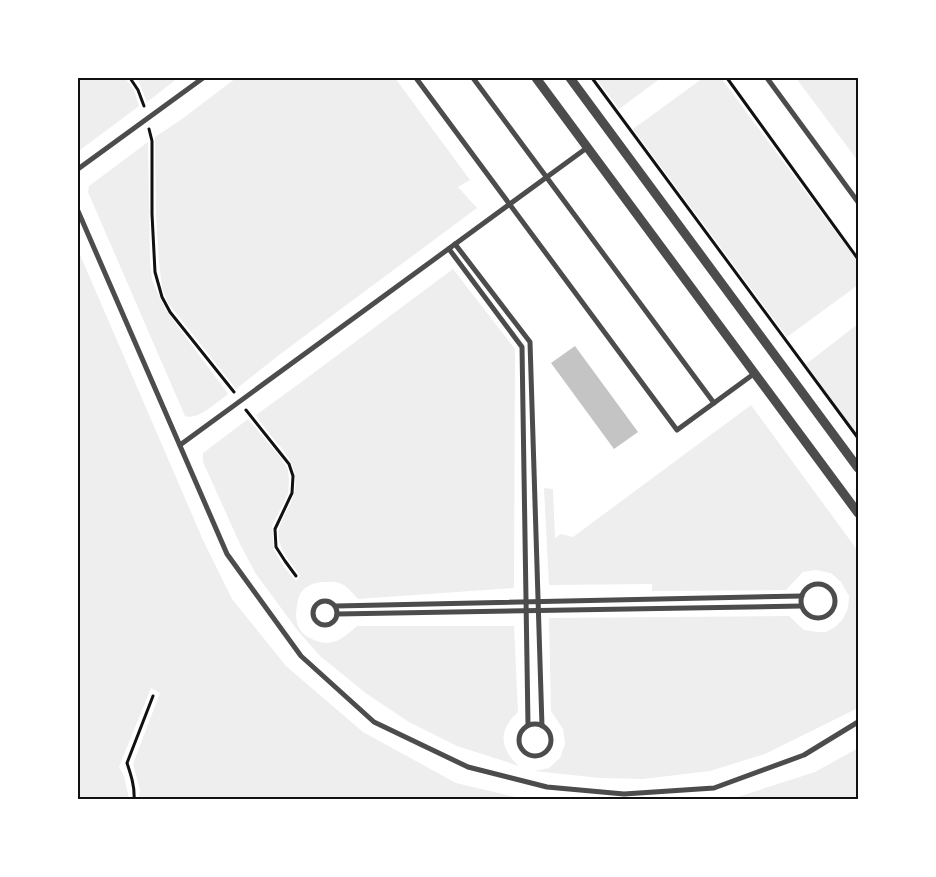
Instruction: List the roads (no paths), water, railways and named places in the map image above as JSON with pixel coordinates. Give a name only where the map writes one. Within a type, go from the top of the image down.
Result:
[{"type":"street","points":[[78,169],[203,78]]},
{"type":"street","points":[[416,78],[677,430],[755,373]]},
{"type":"street","points":[[473,78],[714,403]]},
{"type":"street","points":[[536,78],[858,513]]},
{"type":"street","points":[[570,78],[858,468]]},
{"type":"street","points":[[767,78],[858,202]]},
{"type":"street","points":[[180,445],[588,147]]},
{"type":"street","points":[[78,211],[227,554],[301,656],[374,722],[468,767],[547,787],[624,794],[714,788],[804,755],[858,722]]},
{"type":"street","points":[[454,244],[530,342],[542,726]]},
{"type":"street","points":[[448,249],[522,347],[528,725]]},
{"type":"street","points":[[814,584],[821,584],[834,593],[834,609],[829,615],[813,618],[806,614],[802,606],[800,600],[802,593],[814,584]]},
{"type":"street","points":[[336,606],[802,596]]},
{"type":"street","points":[[329,600],[336,606],[338,614],[332,623],[326,625],[314,620],[313,609],[319,602],[329,600]]},
{"type":"street","points":[[338,614],[802,606]]},
{"type":"street","points":[[528,725],[542,726],[550,734],[551,742],[548,749],[542,754],[528,755],[521,750],[519,744],[522,730],[528,725]]}]
